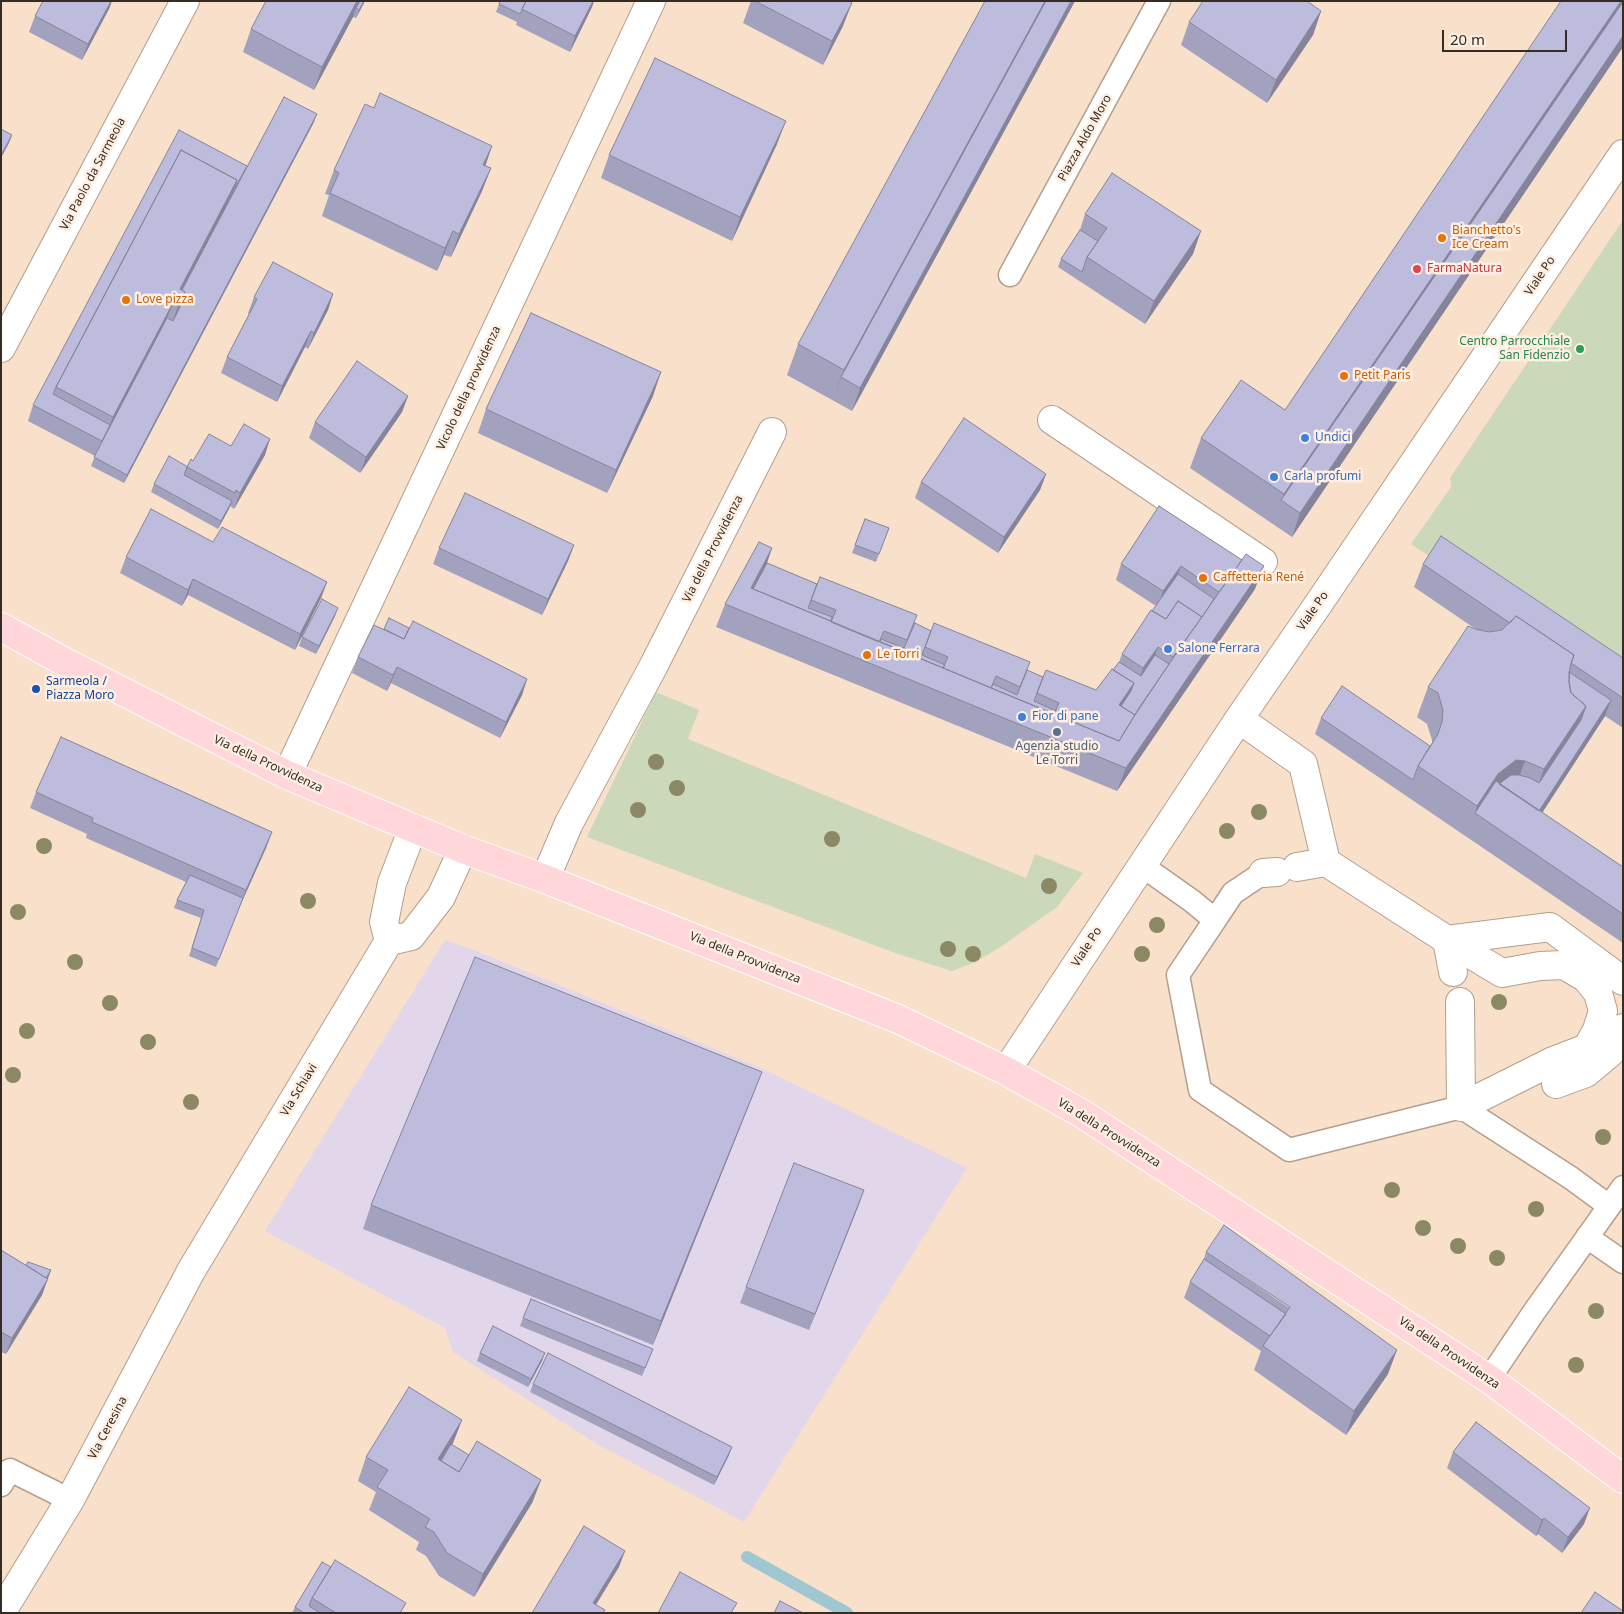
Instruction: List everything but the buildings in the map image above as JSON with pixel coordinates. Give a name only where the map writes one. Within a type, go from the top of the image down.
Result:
[{"type":"main road","name":"Via della Provvidenza","points":[[1,627],[70,665],[287,775],[463,849],[545,879],[898,1019],[1006,1071],[1081,1113],[1489,1379],[1623,1479]]},
{"type":"street","name":"Via Paolo da Sarmeola","points":[[1,348],[185,1]]},
{"type":"street","name":"Vicolo della provvidenza","points":[[287,775],[650,1]]},
{"type":"street","name":"Viale Po","points":[[1006,1071],[1238,719],[1623,154]]},
{"type":"street","points":[[1052,420],[1262,562]]},
{"type":"street","name":"Via della Provvidenza","points":[[545,879],[569,823],[653,668],[772,432]]},
{"type":"street","points":[[1238,719],[1303,764],[1326,862]]},
{"type":"street","points":[[412,828],[392,883],[384,922],[389,941],[411,936],[441,897],[463,849]]},
{"type":"street","points":[[1279,871],[1326,862],[1502,973],[1540,966],[1564,965],[1586,978],[1598,993],[1602,1011],[1597,1030],[1587,1048],[1553,1060],[1461,1107],[1460,1002]]},
{"type":"street","points":[[1447,940],[1550,927],[1623,981]]},
{"type":"street","points":[[1447,940],[1453,972]]},
{"type":"street","name":"Via Schiavi","points":[[209,1239],[389,941]]},
{"type":"street","points":[[1556,1084],[1586,1073],[1610,1053],[1623,1028]]},
{"type":"street","name":"Via Ceresina","points":[[2,1613],[70,1500],[209,1239]]},
{"type":"lane","name":"Piazza Aldo Moro","points":[[1010,275],[1160,1]]},
{"type":"lane","points":[[1141,865],[1192,901],[1215,920]]},
{"type":"lane","points":[[1279,871],[1234,894],[1178,975],[1200,1090],[1289,1150],[1461,1107],[1571,1178],[1609,1206]]},
{"type":"lane","points":[[1489,1379],[1586,1237],[1623,1187]]},
{"type":"lane","points":[[1586,1237],[1623,1262]]},
{"type":"lane","points":[[1,1485],[10,1470],[70,1500]]},
{"type":"shaded area","points":[[445,940],[474,950],[763,1069],[967,1168],[744,1522],[597,1444],[453,1352],[445,1328],[265,1231]]},
{"type":"green space","name":"Centro Parrocchiale San Fidenzio","points":[[1623,220],[1623,688],[1411,544],[1451,487],[1450,478]]},
{"type":"green space","points":[[656,692],[699,710],[688,739],[1026,878],[1035,854],[1083,873],[1057,907],[976,962],[952,971],[898,954],[587,837]]},
{"type":"waterway","points":[[747,1557],[847,1613]]},
{"type":"place","name":"Bianchetto's Ice Cream","points":[[1442,238]]},
{"type":"place","name":"FarmaNatura","points":[[1417,269]]},
{"type":"place","name":"Love pizza","points":[[126,300]]},
{"type":"place","name":"Centro Parrocchiale San Fidenzio","points":[[1580,349]]},
{"type":"place","name":"Petit Paris","points":[[1344,376]]},
{"type":"place","name":"Undici","points":[[1305,438]]},
{"type":"place","name":"Carla profumi","points":[[1274,477]]},
{"type":"place","name":"Caffetteria René","points":[[1203,578]]},
{"type":"place","name":"Salone Ferrara","points":[[1168,649]]},
{"type":"place","name":"Le Torri","points":[[867,655]]},
{"type":"place","name":"Sarmeola / Piazza Moro","points":[[36,689]]},
{"type":"place","name":"Fior di pane","points":[[1022,717]]},
{"type":"place","name":"Agenzia studio Le Torri","points":[[1057,732]]}]
